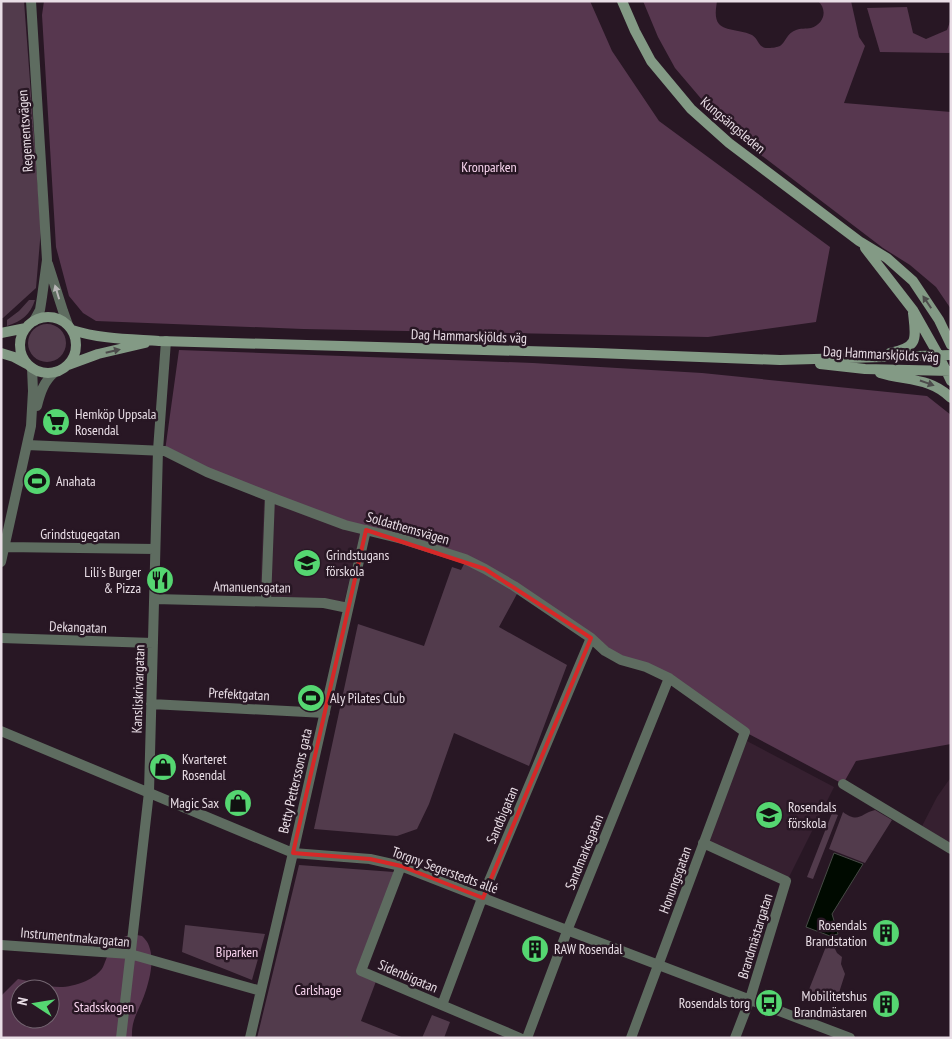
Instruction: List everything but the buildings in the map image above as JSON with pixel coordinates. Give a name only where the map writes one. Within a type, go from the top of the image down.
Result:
[{"type":"main road","name":"Kungsängsleden","points":[[622,1],[634,31],[651,61],[691,109],[729,143],[859,241],[887,258],[912,281],[940,320],[951,344]]},
{"type":"main road","name":"Kungsängsleden","points":[[859,241],[913,310],[949,374]]},
{"type":"main road","points":[[866,358],[906,349],[910,345],[915,334],[913,310]]},
{"type":"main road","points":[[1,334],[41,318],[50,317],[58,319],[70,327],[77,346],[74,357],[68,365],[50,373],[40,372],[1,353]]},
{"type":"main road","points":[[940,320],[951,333]]},
{"type":"main road","points":[[30,324],[22,334],[20,345],[22,355],[30,366]]},
{"type":"main road","name":"Dag Hammarskjölds väg","points":[[70,327],[99,337],[162,341],[780,360],[951,355]]},
{"type":"main road","name":"Dag Hammarskjölds väg","points":[[68,365],[98,354],[162,341]]},
{"type":"main road","name":"Dag Hammarskjölds väg","points":[[780,360],[865,369],[949,374]]},
{"type":"main road","points":[[865,369],[933,384],[951,398]]},
{"type":"street","name":"Regementsvägen","points":[[30,324],[40,310],[47,260],[31,1]]},
{"type":"street","name":"Regementsvägen","points":[[47,260],[63,312],[70,327]]},
{"type":"street","name":"Kansliskrivargatan","points":[[121,1038],[149,792],[158,450],[164,372],[162,341]]},
{"type":"street","points":[[30,366],[33,391],[31,426]]},
{"type":"street","points":[[1,562],[31,426],[41,392],[48,377],[55,372]]},
{"type":"street","name":"Soldathemsvägen","points":[[27,446],[103,444],[165,451],[207,472],[345,525],[402,539],[465,559],[514,586],[591,638],[605,651],[621,660],[646,667],[669,678],[745,732]]},
{"type":"street","points":[[266,602],[270,497]]},
{"type":"street","name":"Betty Petterssons gata","points":[[250,1038],[366,530]]},
{"type":"street","name":"Grindstugegatan","points":[[4,547],[155,549]]},
{"type":"street","name":"Amanuensgatan","points":[[154,600],[324,602],[348,608]]},
{"type":"street","name":"Dekangatan","points":[[1,638],[153,643]]},
{"type":"street","name":"Sandbigatan","points":[[442,1005],[483,898],[591,638]]},
{"type":"street","name":"Sandmarksgatan","points":[[527,1038],[669,678]]},
{"type":"street","name":"Prefektgatan","points":[[151,704],[325,712]]},
{"type":"street","name":"Torgny Segerstedts allé","points":[[1,731],[293,853],[370,859],[402,866],[750,999],[828,1034],[850,1038]]},
{"type":"street","name":"Honungsgatan","points":[[631,1038],[745,732]]},
{"type":"street","points":[[843,784],[951,849]]},
{"type":"street","name":"Brandmästargatan","points":[[703,843],[786,881],[750,999]]},
{"type":"street","name":"Sidenbigatan","points":[[402,866],[362,971],[520,1038]]},
{"type":"street","name":"Instrumentmakargatan","points":[[1,945],[130,954],[261,991]]},
{"type":"street","points":[[736,1038],[750,999]]},
{"type":"highlighted area","points":[[366,530],[485,569],[591,638],[483,898],[401,866],[370,859],[293,853]]},
{"type":"shaded area","name":"Grindstugans förskola","points":[[264,500],[361,532],[342,611],[260,593]]},
{"type":"shaded area","name":"Rosendals förskola","points":[[747,741],[834,787],[788,879],[707,842]]},
{"type":"shaded area","points":[[951,777],[951,850],[920,830],[937,797]]},
{"type":"shaded area","points":[[834,853],[863,864],[832,914],[838,934],[830,936],[806,927]]},
{"type":"green space","points":[[1,1],[24,1],[41,229],[36,288],[3,318],[1,318]]},
{"type":"green space","name":"Kronparken","points":[[44,1],[590,1],[612,51],[659,121],[830,247],[816,322],[708,337],[303,329],[96,321],[83,313],[69,296],[56,247],[42,15]]},
{"type":"green space","points":[[643,1],[717,1],[716,16],[719,24],[725,28],[752,35],[763,47],[769,48],[780,46],[793,31],[811,28],[819,23],[824,12],[818,1],[851,1],[859,37],[865,46],[844,103],[951,112],[951,309],[936,287],[910,265],[883,248],[753,149],[715,115],[675,68],[658,37]]},
{"type":"green space","points":[[907,7],[913,33],[926,39],[947,30],[951,19],[951,52],[880,52],[867,8]]},
{"type":"green space","points":[[29,300],[35,300],[28,314],[21,320],[7,326],[7,320]]},
{"type":"green space","points":[[47,324],[54,325],[60,330],[65,336],[65,350],[60,356],[54,361],[47,362],[40,361],[34,356],[29,350],[28,343],[29,336],[34,330],[40,325]]},
{"type":"green space","points":[[179,350],[533,363],[702,373],[927,396],[951,415],[951,744],[856,761],[843,784],[745,732],[669,678],[621,660],[485,569],[346,523],[165,451]]},
{"type":"green space","points":[[465,562],[518,592],[499,627],[567,665],[529,766],[454,733],[429,804],[417,829],[397,836],[314,829],[358,624],[424,646],[452,567],[461,570]]},
{"type":"green space","points":[[875,810],[892,820],[865,863],[829,849],[843,812],[853,817],[860,817]]},
{"type":"green space","points":[[832,813],[838,815],[813,879],[807,877]]},
{"type":"green space","name":"Carlshage","points":[[299,865],[394,872],[360,968],[378,976],[361,1021],[404,1038],[257,1038]]},
{"type":"green space","name":"Biparken","points":[[185,925],[265,934],[252,980],[182,952]]},
{"type":"green space","name":"Stadsskogen","points":[[132,934],[142,936],[149,945],[151,952],[149,978],[134,1021],[132,1038],[1,1038],[1,996],[10,987],[10,1029],[60,1029],[60,987],[76,985],[96,975],[102,969],[115,943],[121,938]]},
{"type":"green space","points":[[837,937],[838,939],[833,945],[837,953],[842,957],[841,964],[845,974],[836,1002],[808,992],[829,939]]},
{"type":"green space","points":[[432,1015],[450,1022],[444,1038],[422,1038]]},
{"type":"place","name":"Hemköp Uppsala Rosendal","points":[[56,422]]},
{"type":"place","name":"Anahata","points":[[37,481]]},
{"type":"place","name":"Grindstugans förskola","points":[[307,563]]},
{"type":"place","name":"Lili's Burger & Pizza","points":[[160,580]]},
{"type":"place","name":"Aly Pilates Club","points":[[311,698]]},
{"type":"place","name":"Kvarteret Rosendal","points":[[163,767]]},
{"type":"place","name":"Magic Sax","points":[[238,803]]},
{"type":"place","name":"Rosendals förskola","points":[[769,815]]},
{"type":"place","name":"Rosendals Brandstation","points":[[886,933]]},
{"type":"place","name":"RAW Rosendal","points":[[535,949]]},
{"type":"place","name":"Rosendals torg","points":[[769,1003]]},
{"type":"place","name":"Mobilitetshus Brandmästaren","points":[[886,1004]]}]
